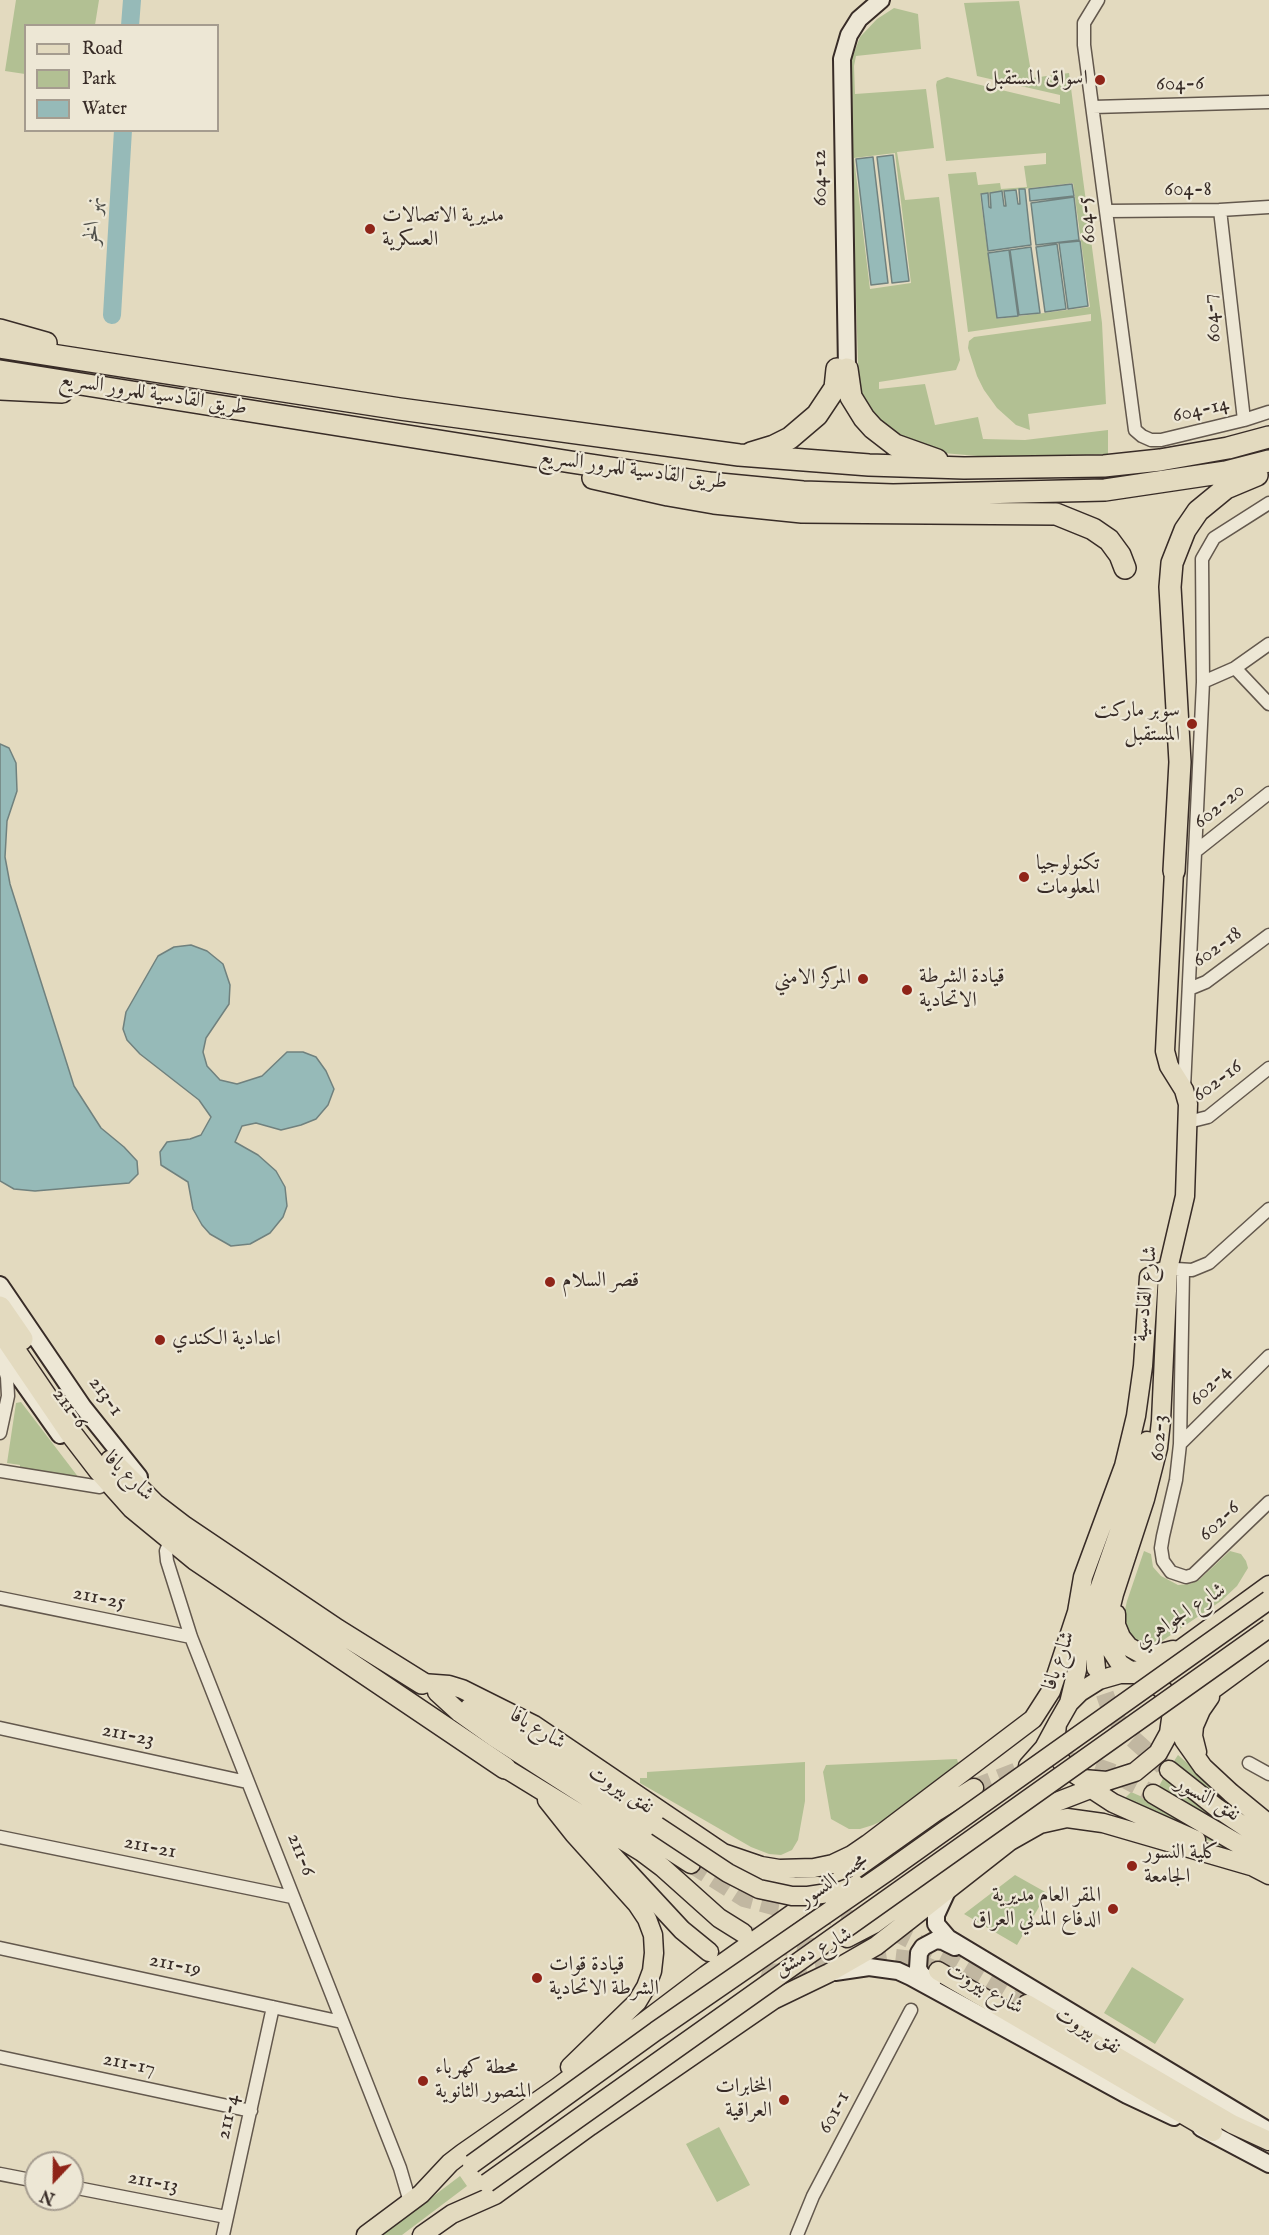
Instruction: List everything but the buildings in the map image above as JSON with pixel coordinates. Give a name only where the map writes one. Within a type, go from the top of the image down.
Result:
[{"type":"highway","points":[[0,330],[124,366]]},
{"type":"highway","name":"طريق القادسية للمرور السريع","points":[[0,347],[400,409],[739,455],[869,465],[964,468],[1104,466],[1160,460],[1227,448],[1269,437]]},
{"type":"highway","points":[[739,455],[774,446],[804,427],[817,415],[831,396],[842,369]]},
{"type":"highway","points":[[842,369],[856,407],[883,437],[907,451],[964,468]]},
{"type":"highway","name":"طريق القادسية للمرور السريع","points":[[0,371],[710,483],[803,492],[893,495],[1105,490],[1216,473],[1269,461]]},
{"type":"highway","points":[[0,389],[45,392],[122,389]]},
{"type":"highway","points":[[571,462],[575,469],[588,476],[714,503],[802,512],[1056,514],[1077,521],[1109,540],[1120,555],[1125,568]]},
{"type":"highway","points":[[1174,871],[1180,784],[1170,587],[1172,563],[1185,530],[1207,502],[1236,483],[1269,471]]},
{"type":"highway","name":"شارع يافا","points":[[0,1307],[76,1419],[101,1451],[147,1498],[172,1533],[222,1578],[505,1768]]},
{"type":"highway","name":"شارع يافا","points":[[0,1329],[70,1432],[133,1508],[430,1687]]},
{"type":"main road","name":"604-12","points":[[842,369],[832,66],[842,28],[849,14],[862,0]]},
{"type":"main road","name":"604-12","points":[[842,369],[842,59],[849,35],[859,19],[880,0]]},
{"type":"main road","name":"شارع القادسية","points":[[1118,1672],[1109,1642],[1110,1606],[1145,1499],[1158,1448],[1163,1369],[1185,1196],[1188,1104],[1184,1090],[1172,1072],[1165,1051],[1174,871]]},
{"type":"main road","name":"شارع القادسية","points":[[1069,1703],[1077,1670],[1077,1612],[1088,1560],[1116,1490],[1133,1433],[1140,1391],[1149,1277],[1176,1269]]},
{"type":"main road","name":"213-1","points":[[0,1285],[83,1407],[149,1490],[172,1533]]},
{"type":"main road","name":"211-6","points":[[0,1355],[100,1487],[115,1500],[172,1533]]},
{"type":"main road","points":[[1118,1672],[1092,1631],[1095,1601],[1142,1461],[1163,1369]]},
{"type":"main road","points":[[1119,1582],[1116,1625],[1121,1637],[1129,1647],[1140,1653],[1154,1655],[1183,1648]]},
{"type":"main road","name":"شارع الجواهري","points":[[1118,1672],[1149,1669],[1183,1648],[1269,1585]]},
{"type":"main road","name":"مجسر النسور","points":[[415,2198],[472,2164],[656,2031],[888,1871],[1269,1600]]},
{"type":"main road","name":"شارع يافا","points":[[430,1687],[442,1684],[462,1689],[534,1725],[723,1853],[761,1866],[796,1870],[833,1863],[852,1855],[1033,1719],[1052,1691],[1077,1612]]},
{"type":"main road","name":"مجسر النسور","points":[[441,2220],[487,2183],[1269,1628]]},
{"type":"main road","points":[[1183,1648],[1170,1661],[1168,1676],[1171,1682],[1178,1689],[1196,1693],[1219,1686]]},
{"type":"main road","points":[[847,1938],[874,1924],[1000,1837],[1054,1803],[1135,1772],[1163,1747],[1172,1720],[1269,1648]]},
{"type":"main road","points":[[766,1934],[823,1905],[873,1875],[1023,1771],[1044,1748],[1069,1703],[1086,1688],[1118,1672],[1149,1678],[1160,1687],[1172,1720],[1203,1767],[1269,1824]]},
{"type":"main road","points":[[1203,1767],[1196,1748],[1194,1726],[1201,1710],[1219,1686]]},
{"type":"main road","points":[[430,1687],[514,1732],[743,1882],[792,1896],[825,1894],[857,1885],[888,1871]]},
{"type":"main road","name":"نفق بيروت","points":[[430,1687],[460,1713],[495,1738],[691,1864]]},
{"type":"main road","points":[[1057,1724],[1056,1750],[1067,1769],[1090,1789],[1131,1812]]},
{"type":"main road","points":[[505,1768],[604,1846],[682,1930],[709,1952]]},
{"type":"main road","name":"شارع يافا","points":[[505,1768],[642,1852],[718,1918],[743,1933]]},
{"type":"main road","points":[[1067,1769],[1088,1780],[1107,1781],[1121,1778]]},
{"type":"main road","points":[[1169,1770],[1217,1808],[1269,1843]]},
{"type":"main road","points":[[366,2235],[415,2198],[463,2153],[558,2087],[706,1975],[937,1811],[974,1788]]},
{"type":"main road","name":"نفق النسور","points":[[1153,1794],[1260,1864]]},
{"type":"main road","points":[[1000,1837],[1028,1822],[1054,1803],[1070,1798],[1085,1798],[1131,1812],[1260,1864],[1269,1875]]},
{"type":"main road","points":[[547,1800],[574,1834],[637,1904],[650,1927],[654,1953],[652,1971],[637,2002],[581,2054],[558,2087]]},
{"type":"main road","points":[[1028,1822],[1067,1818]]},
{"type":"main road","name":"شارع دمشق","points":[[422,2235],[441,2220],[495,2195],[590,2126],[773,2001],[876,1946],[948,1889],[1000,1837],[1067,1818],[1103,1823],[1260,1864]]},
{"type":"main road","points":[[723,1853],[755,1874],[781,1885],[808,1887],[839,1881]]},
{"type":"main road","name":"شارع بيروت","points":[[948,1889],[936,1915],[936,1924],[948,1938],[1269,2132]]},
{"type":"main road","points":[[944,1993],[921,1974],[918,1968],[917,1960],[923,1947],[936,1940],[943,1941],[978,1958]]},
{"type":"main road","name":"شارع بيروت","points":[[829,1973],[855,1968],[884,1968],[911,1977],[1127,2095],[1213,2133],[1269,2164]]},
{"type":"main road","name":"نفق بيروت","points":[[938,1971],[1213,2133]]},
{"type":"main road","name":"نفق بيروت","points":[[1027,2004],[1232,2124],[1269,2141]]},
{"type":"street","name":"604-5","points":[[1098,0],[1088,15],[1083,33],[1133,424],[1142,436]]},
{"type":"street","name":"604-6","points":[[1093,106],[1269,102]]},
{"type":"street","name":"604-8","points":[[1107,211],[1269,207]]},
{"type":"street","name":"604-7","points":[[1220,210],[1244,420]]},
{"type":"street","name":"604-14","points":[[1142,436],[1151,440],[1161,440],[1269,412]]},
{"type":"street","points":[[1184,1090],[1203,682],[1201,567],[1205,552],[1214,538],[1269,503]]},
{"type":"street","points":[[1203,682],[1235,668],[1269,644]]},
{"type":"street","points":[[1235,668],[1269,704]]},
{"type":"street","name":"602-20","points":[[1196,851],[1269,793]]},
{"type":"street","name":"602-18","points":[[1189,989],[1206,982],[1269,935]]},
{"type":"street","name":"602-16","points":[[1188,1122],[1208,1117],[1269,1068]]},
{"type":"street","points":[[1176,1269],[1192,1269],[1209,1263],[1269,1209]]},
{"type":"street","name":"602-3","points":[[1176,1269],[1180,1444],[1176,1480],[1161,1548],[1162,1561],[1171,1572],[1186,1577],[1199,1570]]},
{"type":"street","points":[[0,1355],[7,1377],[8,1396],[0,1433]]},
{"type":"street","name":"602-4","points":[[1180,1444],[1269,1356]]},
{"type":"street","points":[[0,1471],[100,1487]]},
{"type":"street","name":"602-6","points":[[1199,1570],[1269,1502]]},
{"type":"street","name":"211-6","points":[[172,1533],[166,1551],[167,1561],[190,1637],[400,2168],[415,2198]]},
{"type":"street","name":"211-25","points":[[0,1598],[190,1637]]},
{"type":"street","name":"211-23","points":[[0,1728],[248,1782]]},
{"type":"street","points":[[1249,1763],[1269,1774]]},
{"type":"street","name":"211-21","points":[[0,1837],[292,1897]]},
{"type":"street","name":"211-19","points":[[0,1948],[342,2022]]},
{"type":"street","name":"211-4","points":[[223,2235],[273,2007]]},
{"type":"street","name":"601-1","points":[[797,2235],[813,2196],[911,2010]]},
{"type":"street","name":"211-17","points":[[0,2057],[250,2111]]},
{"type":"street","points":[[0,2174],[24,2179]]},
{"type":"street","name":"211-13","points":[[84,2189],[226,2217]]},
{"type":"green space","points":[[16,0],[99,0],[95,24],[24,24],[24,74],[5,71]]},
{"type":"green space","points":[[1019,1],[1032,78],[1069,73],[1102,323],[1106,404],[1028,414],[1030,430],[1016,425],[997,408],[984,390],[968,348],[969,341],[974,337],[1091,321],[1091,314],[968,332],[948,174],[976,172],[978,185],[1000,183],[1001,189],[1027,187],[1024,166],[1046,164],[1046,153],[946,161],[936,85],[937,81],[947,77],[1060,104],[1060,95],[977,76],[964,3]],"holes":[[[1073,183],[1090,307],[997,319],[980,194]]]},
{"type":"green space","points":[[894,8],[918,14],[921,49],[856,56],[855,94],[926,89],[934,148],[897,152],[905,200],[939,197],[960,360],[956,370],[879,382],[879,389],[925,384],[935,425],[978,417],[983,439],[1025,440],[1108,430],[1108,454],[990,457],[931,452],[905,444],[878,423],[859,392],[852,177],[852,58],[860,37],[877,19]],"holes":[[[895,153],[911,283],[870,289],[854,158]]]},
{"type":"green space","points":[[21,1402],[79,1478],[20,1468],[20,1465],[7,1463],[16,1403]]},
{"type":"green space","points":[[1144,1551],[1151,1554],[1153,1567],[1161,1576],[1178,1585],[1190,1584],[1199,1580],[1230,1551],[1241,1554],[1248,1568],[1237,1586],[1221,1601],[1162,1641],[1147,1644],[1137,1641],[1129,1633],[1124,1614]]},
{"type":"green space","points":[[1178,1755],[1269,1834],[1172,1764]]},
{"type":"green space","points":[[957,1759],[959,1766],[892,1816],[860,1829],[849,1829],[831,1819],[823,1772],[826,1765]]},
{"type":"green space","points":[[805,1762],[805,1801],[798,1840],[792,1850],[781,1855],[769,1854],[751,1847],[640,1783],[640,1778],[647,1778],[647,1772]]},
{"type":"green space","points":[[1164,1777],[1261,1848],[1158,1788]]},
{"type":"green space","points":[[1131,1792],[1147,1799],[1269,1872],[1192,1832],[1122,1801]]},
{"type":"green space","points":[[1015,1875],[1047,1893],[1017,1945],[964,1914]]},
{"type":"green space","points":[[1132,1967],[1184,1999],[1155,2044],[1104,2013]]},
{"type":"green space","points":[[719,2127],[750,2185],[717,2202],[686,2144]]},
{"type":"green space","points":[[460,2176],[467,2186],[402,2235],[382,2235]]},
{"type":"water","points":[[893,155],[909,281],[892,283],[877,157]]},
{"type":"water","points":[[873,157],[888,283],[871,285],[856,159]]},
{"type":"water","points":[[1072,184],[1074,196],[1030,201],[1029,189]]},
{"type":"water","points":[[1019,189],[1025,189],[1031,245],[988,251],[981,194],[988,193],[991,208],[990,193],[1002,191],[1004,206],[1006,206],[1004,191],[1016,190],[1018,204],[1020,204]]},
{"type":"water","points":[[1074,197],[1079,240],[1036,245],[1031,203]]},
{"type":"water","points":[[1080,241],[1088,306],[1068,309],[1059,243]]},
{"type":"water","points":[[1057,244],[1066,309],[1045,312],[1036,247]]},
{"type":"water","points":[[1031,247],[1040,313],[1019,315],[1010,250]]},
{"type":"water","points":[[1009,250],[1018,316],[997,318],[988,253]]},
{"type":"water","points":[[0,744],[9,748],[16,763],[17,791],[7,821],[5,857],[10,884],[74,1086],[101,1128],[137,1161],[138,1174],[129,1183],[35,1191],[14,1189],[0,1181]]},
{"type":"water","points":[[191,945],[207,951],[223,964],[230,985],[229,1004],[206,1038],[203,1052],[207,1066],[220,1080],[237,1084],[262,1076],[287,1052],[303,1052],[316,1057],[326,1071],[334,1089],[328,1105],[316,1119],[281,1130],[256,1123],[242,1126],[235,1142],[258,1155],[276,1171],[285,1187],[287,1206],[283,1217],[270,1233],[250,1244],[231,1246],[210,1234],[193,1209],[188,1182],[161,1165],[160,1152],[167,1142],[201,1135],[211,1117],[199,1100],[140,1054],[127,1040],[123,1029],[126,1012],[158,956],[174,947]]},
{"type":"waterway","name":"نهر الخر","points":[[130,24],[132,0]]},
{"type":"waterway","name":"نهر الخر","points":[[112,315],[123,132]]},
{"type":"tunnel","points":[[1096,1668],[1109,1706],[1117,1720],[1131,1737],[1163,1766]]},
{"type":"tunnel","points":[[1069,1761],[1111,1772],[1153,1794]]},
{"type":"tunnel","points":[[974,1788],[1035,1764]]},
{"type":"tunnel","points":[[691,1864],[744,1898],[777,1907],[856,1920],[901,1935],[946,1957],[1027,2004]]},
{"type":"tunnel","points":[[745,1934],[780,1946],[802,1948],[826,1945]]},
{"type":"tunnel","points":[[736,1964],[765,1972],[783,1973],[887,1957],[912,1960],[938,1971]]},
{"type":"place","name":"اسواق المستقبل","points":[[1100,80]]},
{"type":"place","name":"مديرية الاتصالات العسكرية","points":[[370,229]]},
{"type":"place","name":"سوبر ماركت المستقبل","points":[[1192,724]]},
{"type":"place","name":"تكنولوجيا المعلومات","points":[[1024,877]]},
{"type":"place","name":"المركز الامني","points":[[863,979]]},
{"type":"place","name":"قيادة الشرطة الاتحادية","points":[[907,990]]},
{"type":"place","name":"قصر السلام","points":[[550,1282]]},
{"type":"place","name":"اعدادية الكندي","points":[[160,1340]]},
{"type":"place","name":"كلية النسور الجامعة","points":[[1132,1866]]},
{"type":"place","name":"المقر العام مديرية الدفاع المدني العراق","points":[[1113,1909]]},
{"type":"place","name":"قيادة قوات الشرطة الاتحادية","points":[[537,1978]]},
{"type":"place","name":"محطة كهرباء المنصور الثانوية","points":[[423,2081]]},
{"type":"place","name":"المخابرات العراقية","points":[[784,2100]]}]
